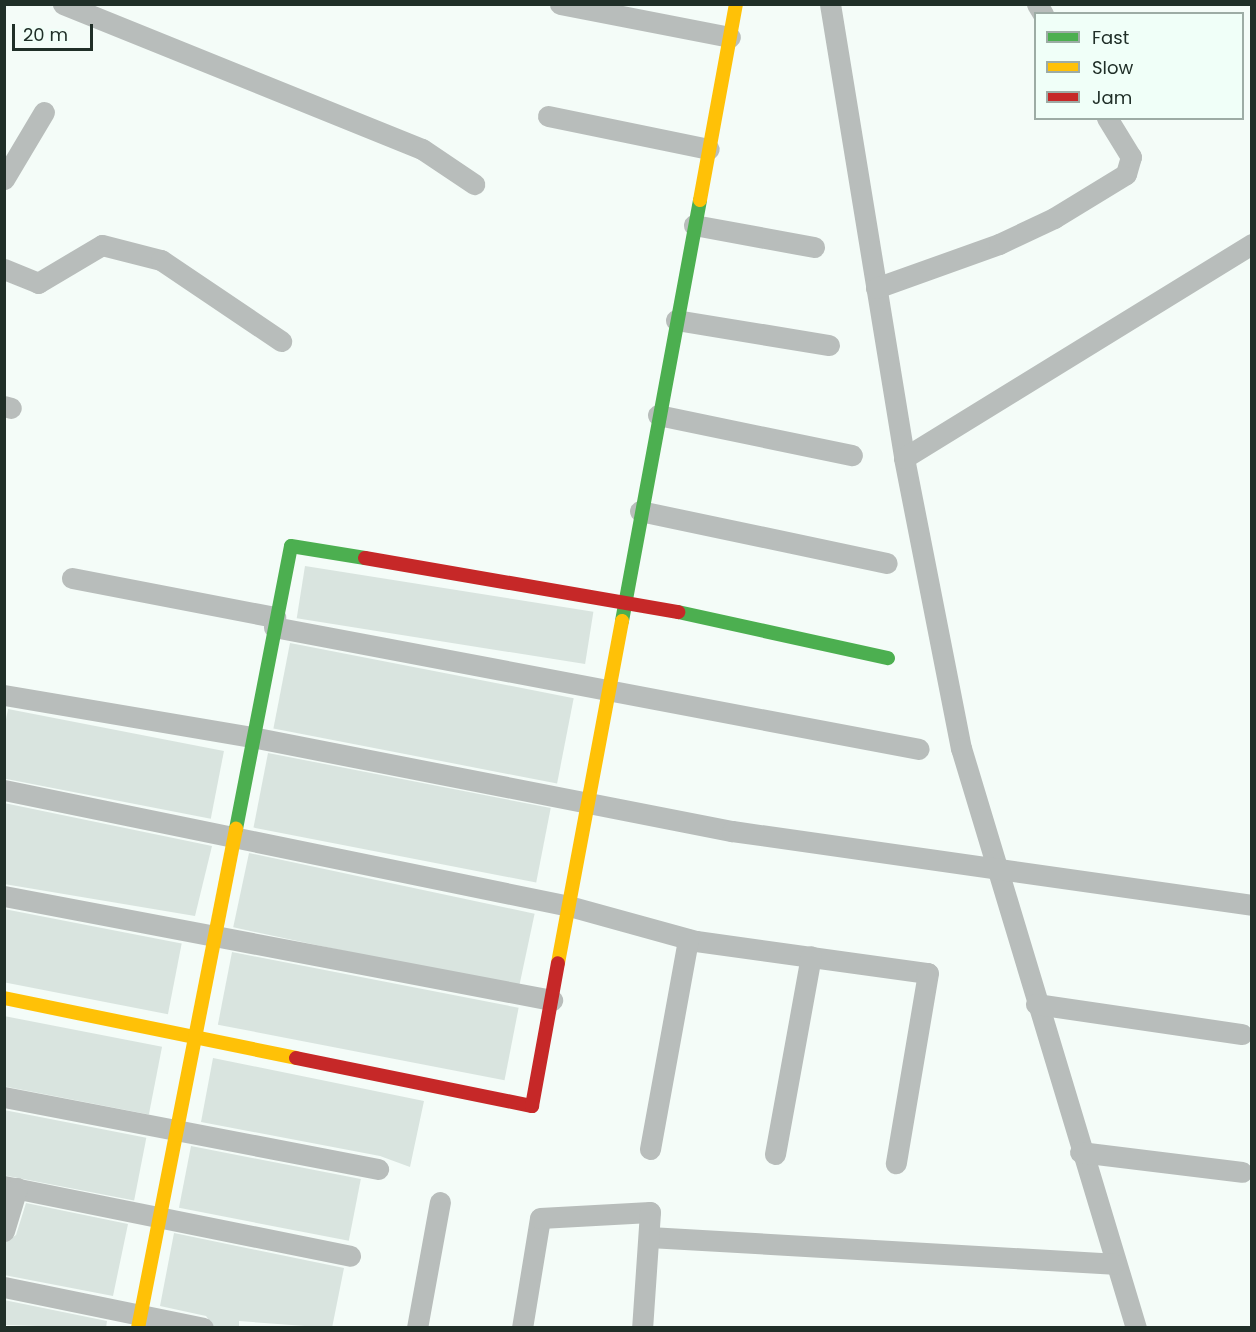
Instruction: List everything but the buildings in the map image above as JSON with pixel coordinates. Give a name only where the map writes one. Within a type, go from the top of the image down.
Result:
[{"type":"street","points":[[63,4],[422,149],[474,184]]},
{"type":"street","points":[[560,4],[730,37]]},
{"type":"street","points":[[4,998],[194,1040],[532,1106],[640,511],[736,4]]},
{"type":"street","points":[[830,4],[904,458],[961,748],[1113,1264],[1136,1328]]},
{"type":"street","points":[[4,179],[44,112]]},
{"type":"street","points":[[548,116],[709,149]]},
{"type":"street","points":[[876,288],[999,244],[1054,218],[1126,174],[1131,158],[1108,120]]},
{"type":"street","points":[[694,225],[814,247]]},
{"type":"street","points":[[4,269],[38,283],[102,244],[161,260],[281,341]]},
{"type":"street","points":[[904,458],[1251,244]]},
{"type":"street","points":[[676,320],[829,345]]},
{"type":"street","points":[[658,415],[852,455]]},
{"type":"street","points":[[640,511],[887,563]]},
{"type":"street","points":[[139,1322],[194,1040],[217,937],[232,835],[288,552],[297,544],[624,600],[888,658]]},
{"type":"street","points":[[72,578],[608,691],[919,749]]},
{"type":"street","points":[[4,695],[252,737],[732,831],[997,871],[1251,905]]},
{"type":"street","points":[[4,790],[232,835],[568,906],[688,939],[928,973],[896,1163]]},
{"type":"street","points":[[4,896],[552,1000]]},
{"type":"street","points":[[650,1149],[688,939]]},
{"type":"street","points":[[775,1154],[811,956]]},
{"type":"street","points":[[1036,1004],[1242,1034]]},
{"type":"street","points":[[4,1098],[176,1133],[378,1169]]},
{"type":"street","points":[[1080,1152],[1242,1172]]},
{"type":"street","points":[[4,1231],[11,1187],[350,1256]]},
{"type":"street","points":[[417,1328],[441,1202]]},
{"type":"street","points":[[522,1328],[540,1218],[650,1212],[642,1328]]},
{"type":"street","points":[[649,1236],[1113,1264]]},
{"type":"street","points":[[4,1287],[139,1322],[203,1328]]},
{"type":"traffic: fast","points":[[622,621],[700,200]]},
{"type":"traffic: fast","points":[[236,829],[291,546],[365,558]]},
{"type":"traffic: fast","points":[[678,612],[888,658]]},
{"type":"traffic: slow","points":[[700,200],[736,4]]},
{"type":"traffic: slow","points":[[558,963],[622,621]]},
{"type":"traffic: slow","points":[[138,1328],[236,829]]},
{"type":"traffic: slow","points":[[4,998],[296,1058]]},
{"type":"traffic: jam","points":[[365,558],[678,612]]},
{"type":"traffic: jam","points":[[296,1058],[532,1106],[558,963]]}]
